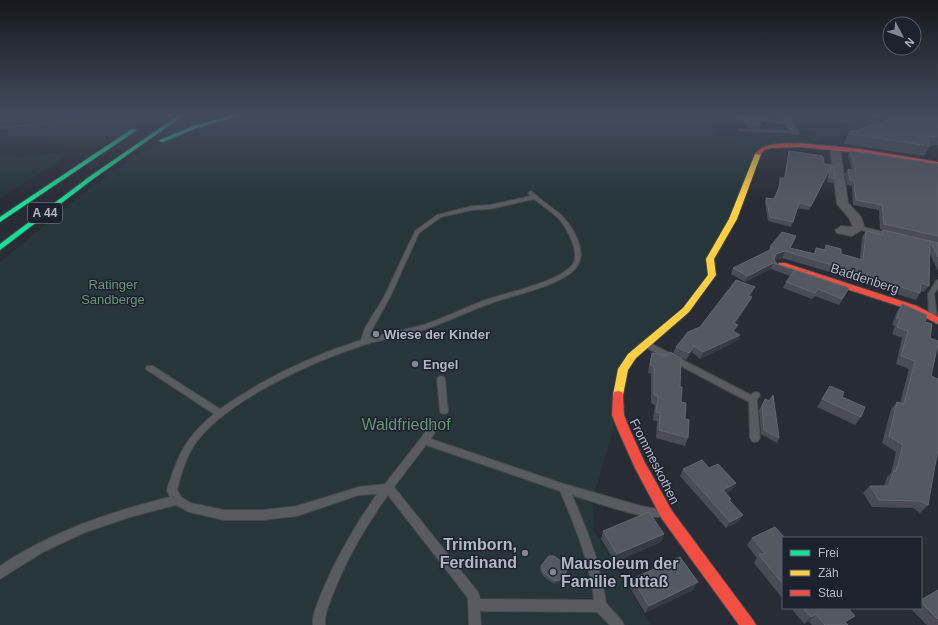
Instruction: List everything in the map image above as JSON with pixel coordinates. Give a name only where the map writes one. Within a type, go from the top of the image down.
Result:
[{"type":"main road","name":"A 44","points":[[0,220],[52,183],[112,144]]},
{"type":"main road","name":"A 44","points":[[0,248],[91,178],[140,144]]},
{"type":"main road","points":[[91,178],[155,144]]},
{"type":"main road","name":"Frommeskothen","points":[[748,625],[667,514],[639,464],[618,415],[617,400],[623,369],[632,356],[648,344],[686,310],[702,291],[712,275],[710,259],[733,219],[758,155],[762,149],[770,146],[800,145],[835,148]]},
{"type":"main road","points":[[835,148],[938,164]]},
{"type":"main road","name":"Baddenberg","points":[[782,265],[914,308],[935,319]]},
{"type":"street","points":[[835,148],[844,204],[855,218],[859,228],[852,232],[841,230]]},
{"type":"lane","points":[[364,342],[369,328],[387,297],[417,232],[440,216],[472,208],[490,207],[533,195],[560,218],[576,244],[577,263],[572,270],[539,286],[498,298],[436,322],[364,342],[332,353],[249,393],[210,422],[192,442],[181,462],[172,490],[177,500],[189,507],[224,515],[263,515],[298,511],[359,492],[388,488]]},
{"type":"lane","points":[[859,228],[895,236]]},
{"type":"lane","points":[[935,319],[930,294],[938,282]]},
{"type":"lane","points":[[648,344],[754,398],[755,438]]},
{"type":"lane","points":[[150,368],[221,414]]},
{"type":"lane","points":[[442,379],[444,411]]},
{"type":"lane","points":[[319,625],[318,619],[325,598],[348,546],[388,488],[426,441],[435,425]]},
{"type":"lane","points":[[426,441],[564,488],[641,511],[667,514]]},
{"type":"lane","points":[[388,488],[474,596],[475,625]]},
{"type":"lane","points":[[564,488],[590,554],[599,586],[600,606],[618,625]]},
{"type":"lane","points":[[0,573],[45,545],[83,527],[121,514],[177,500]]},
{"type":"lane","points":[[475,604],[600,606]]},
{"type":"green space","points":[[55,144],[101,144],[96,147],[73,147]]},
{"type":"green space","name":"Waldfriedhof","points":[[803,144],[762,149],[712,275],[632,356],[618,415],[593,498],[594,531],[651,625],[0,625],[0,262],[96,183],[130,160],[158,145]]},
{"type":"green space","points":[[56,153],[65,155],[57,163],[0,198],[0,156],[23,157]]},
{"type":"building","points":[[918,144],[930,144],[930,146]]},
{"type":"building","points":[[789,151],[823,156],[824,164],[832,165],[811,206],[799,203],[793,222],[770,217],[766,198],[774,199],[780,185],[780,178],[785,178]]},
{"type":"building","points":[[850,151],[938,164],[938,236],[884,224],[882,205],[856,200],[854,181],[850,180],[848,169],[856,171]]},
{"type":"building","points":[[831,167],[833,167],[835,179],[829,177]]},
{"type":"building","points":[[883,230],[930,241],[929,286],[921,283],[920,293],[785,251],[776,254],[774,260],[777,264],[795,270],[773,263],[748,276],[733,268],[774,248],[770,247],[782,232],[796,236],[790,248],[815,254],[816,248],[825,250],[826,245],[841,249],[841,254],[863,260],[866,231],[882,235]]},
{"type":"building","points":[[930,241],[938,243],[938,257]]},
{"type":"building","points":[[795,270],[849,288],[842,299],[818,289],[815,293],[786,282]]},
{"type":"building","points":[[736,280],[755,287],[748,296],[752,297],[734,323],[738,325],[733,331],[740,335],[703,352],[695,346],[689,353],[676,347],[688,332],[700,327]]},
{"type":"building","points":[[902,304],[927,315],[925,322],[932,324],[930,338],[938,341],[931,376],[938,379],[938,449],[928,505],[920,501],[879,500],[870,486],[889,486],[894,470],[896,471],[903,445],[889,436],[897,402],[904,404],[915,361],[901,356],[908,331],[897,327],[900,319],[897,318]]},
{"type":"building","points":[[670,352],[681,358],[681,402],[686,403],[685,419],[689,420],[688,438],[659,430],[660,413],[656,412],[658,396],[654,395],[654,366],[650,365],[652,353],[667,356]]},
{"type":"building","points":[[830,386],[844,392],[842,397],[865,407],[861,417],[822,399]]},
{"type":"building","points":[[773,395],[779,438],[764,430],[762,406],[765,399],[769,401]]},
{"type":"building","points":[[702,460],[709,468],[718,464],[736,483],[723,490],[731,499],[729,500],[743,515],[730,522],[683,469]]},
{"type":"building","points":[[649,512],[664,534],[617,554],[603,531]]},
{"type":"building","points":[[775,527],[784,537],[782,537],[782,583],[759,555],[765,553],[752,538]]},
{"type":"building","name":"Mausoleum der Familie Tuttaß","points":[[549,556],[554,556],[565,564],[567,570],[561,580],[555,581],[544,573],[541,566]]},
{"type":"building","points":[[680,557],[698,582],[649,606],[632,579]]},
{"type":"building","points":[[938,590],[938,619],[922,603],[922,599]]},
{"type":"building","points":[[804,609],[849,609],[855,616],[845,622],[848,625],[825,625],[816,614],[811,617]]},
{"type":"traffic: fast","points":[[0,220],[113,144]]},
{"type":"traffic: fast","points":[[0,248],[91,178],[140,144]]},
{"type":"traffic: slow","points":[[618,395],[623,369],[632,356],[686,310],[712,275],[710,259],[733,219],[758,154]]},
{"type":"traffic: jam","points":[[758,154],[762,149],[770,146],[800,145],[860,151],[938,164]]},
{"type":"traffic: jam","points":[[782,265],[914,308],[938,321]]},
{"type":"traffic: jam","points":[[618,395],[618,415],[624,430],[639,464],[667,515],[748,625]]},
{"type":"place","name":"Wiese der Kinder","points":[[376,334]]},
{"type":"place","name":"Engel","points":[[415,364]]},
{"type":"place","name":"Trimborn, Ferdinand","points":[[525,553]]},
{"type":"place","name":"Mausoleum der Familie Tuttaß","points":[[553,572]]},
{"type":"park label","name":"Ratinger Sandberge","points":[[113,292]]}]
